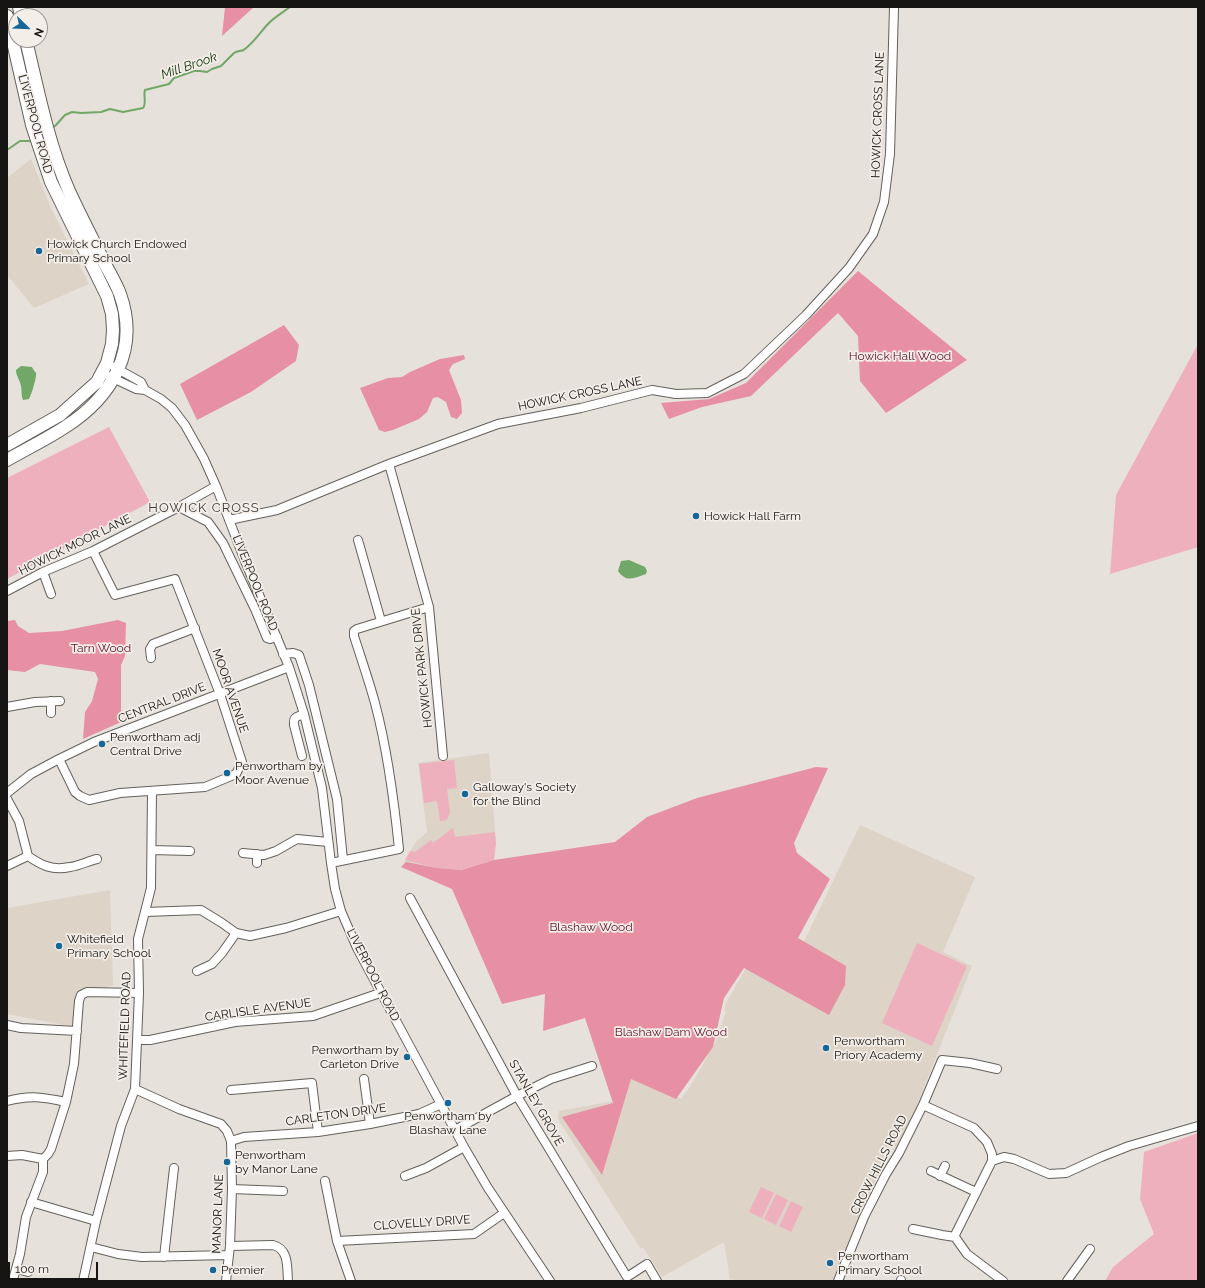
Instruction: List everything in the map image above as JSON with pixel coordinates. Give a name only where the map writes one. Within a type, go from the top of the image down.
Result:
[{"type":"highway","name":"LIVERPOOL ROAD","points":[[7,16],[32,125],[44,164],[55,192],[106,296],[112,314],[112,344],[104,368]]},
{"type":"highway","name":"LIVERPOOL ROAD","points":[[28,48],[46,126],[58,162],[69,190],[119,293],[126,314],[127,331],[125,349],[123,359],[116,374]]},
{"type":"highway","points":[[7,445],[60,415],[97,382],[104,368]]},
{"type":"highway","points":[[7,460],[66,427],[103,395],[116,374]]},
{"type":"street","name":"HOWICK CROSS LANE","points":[[229,520],[277,510],[389,464],[498,424],[581,408],[652,390],[676,394],[707,393],[744,374],[812,309],[849,268],[873,234],[884,202],[890,154],[894,7]]},
{"type":"street","name":"LIVERPOOL ROAD","points":[[104,368],[116,374]]},
{"type":"street","name":"LIVERPOOL ROAD","points":[[104,368],[116,374],[136,389],[145,390],[161,399],[172,408],[192,435],[216,486],[284,654],[304,714],[322,788],[335,889],[341,911],[357,948],[380,993],[464,1147],[504,1213],[550,1281]]},
{"type":"street","name":"HOWICK PARK DRIVE","points":[[389,464],[429,607],[443,756]]},
{"type":"street","name":"HOWICK MOOR LANE","points":[[7,591],[43,572],[93,551],[179,507],[216,486]]},
{"type":"street","name":"LIVERPOOL ROAD","points":[[179,507],[208,522],[223,543],[255,609],[267,638],[270,639],[277,637]]},
{"type":"street","points":[[358,540],[381,621]]},
{"type":"street","name":"MOOR AVENUE","points":[[59,759],[75,792],[74,797],[78,800],[89,800],[120,793],[205,787],[236,774],[242,762],[220,694],[175,579],[115,595],[93,551]]},
{"type":"street","points":[[43,572],[51,594]]},
{"type":"street","points":[[331,863],[400,849],[394,796],[388,764],[375,703],[354,636],[354,631],[381,621],[429,607]]},
{"type":"street","points":[[151,658],[150,649],[154,644],[195,628]]},
{"type":"street","points":[[284,654],[293,653],[299,655],[309,685],[337,799],[343,860]]},
{"type":"street","name":"CENTRAL DRIVE","points":[[7,793],[32,774],[59,759],[115,733],[289,667]]},
{"type":"street","points":[[51,701],[51,713]]},
{"type":"street","points":[[7,707],[35,702],[60,701]]},
{"type":"street","points":[[302,756],[293,720],[295,717],[304,714]]},
{"type":"street","name":"WHITEFIELD ROAD","points":[[83,1281],[96,1221],[121,1126],[134,1089],[139,993],[138,939],[151,888],[152,790]]},
{"type":"street","points":[[7,799],[19,821],[28,856],[51,868],[70,867],[97,859]]},
{"type":"street","points":[[243,854],[257,859],[276,851],[297,839],[328,842]]},
{"type":"street","points":[[152,850],[190,851]]},
{"type":"street","points":[[7,866],[28,856]]},
{"type":"street","name":"STANLEY GROVE","points":[[410,898],[517,1096],[627,1277],[647,1264],[657,1281]]},
{"type":"street","points":[[145,912],[201,910],[236,934],[250,936],[286,928],[341,911]]},
{"type":"street","points":[[197,971],[212,964],[236,934]]},
{"type":"street","points":[[7,1156],[22,1155],[43,1158],[51,1150],[66,1102],[74,1064],[78,1001],[81,995],[87,992],[139,993]]},
{"type":"street","name":"CARLISLE AVENUE","points":[[137,1040],[150,1040],[235,1022],[314,1016],[380,993]]},
{"type":"street","points":[[7,1025],[21,1028],[77,1031]]},
{"type":"street","name":"CROW HILLS ROAD","points":[[838,1281],[864,1217],[886,1174],[899,1153],[942,1060],[970,1063],[994,1069]]},
{"type":"street","points":[[455,1130],[551,1079],[592,1066]]},
{"type":"street","points":[[364,1079],[370,1124]]},
{"type":"street","points":[[231,1090],[312,1083],[318,1132]]},
{"type":"street","name":"MANOR LANE","points":[[134,1089],[179,1109],[221,1124],[227,1131],[231,1141],[232,1189],[230,1246],[226,1281]]},
{"type":"street","points":[[7,1101],[20,1097],[33,1096],[66,1102]]},
{"type":"street","name":"CARLETON DRIVE","points":[[231,1141],[244,1137],[318,1132],[370,1124],[419,1114],[441,1104]]},
{"type":"street","points":[[922,1105],[974,1128],[987,1142],[992,1154],[992,1161],[955,1237]]},
{"type":"street","points":[[992,1161],[1004,1157],[1014,1159],[1049,1174],[1066,1173],[1122,1149],[1198,1126]]},
{"type":"street","points":[[405,1176],[426,1168],[464,1147]]},
{"type":"street","points":[[28,1272],[15,1272],[26,1217],[31,1202],[42,1179],[43,1158]]},
{"type":"street","points":[[940,1176],[944,1166]]},
{"type":"street","points":[[164,1257],[174,1168]]},
{"type":"street","points":[[931,1171],[976,1192]]},
{"type":"street","points":[[325,1181],[337,1241],[351,1281]]},
{"type":"street","points":[[232,1189],[283,1191]]},
{"type":"street","points":[[31,1202],[96,1221]]},
{"type":"street","name":"CLOVELLY DRIVE","points":[[337,1241],[474,1234],[504,1213]]},
{"type":"street","points":[[911,1228],[955,1237],[967,1254],[1003,1281]]},
{"type":"street","points":[[230,1246],[277,1246],[283,1250],[286,1259],[288,1281]]},
{"type":"street","points":[[91,1247],[118,1254],[142,1257],[229,1255]]},
{"type":"street","points":[[1067,1281],[1091,1249]]},
{"type":"shaded area","name":"Howick Church Endowed Primary School","points":[[31,159],[51,208],[89,284],[34,308],[7,275],[7,178]]},
{"type":"shaded area","points":[[1198,344],[1198,547],[1110,574],[1116,495]]},
{"type":"shaded area","points":[[21,366],[32,367],[36,373],[35,382],[30,397],[29,399],[23,400],[16,370]]},
{"type":"shaded area","points":[[109,427],[150,502],[7,579],[7,478]]},
{"type":"shaded area","points":[[629,560],[645,567],[647,571],[646,574],[631,578],[621,575],[618,571],[621,561]]},
{"type":"shaded area","points":[[489,753],[496,844],[437,880],[403,865],[415,843],[427,832],[418,763]]},
{"type":"shaded area","points":[[454,760],[457,788],[447,789],[450,812],[447,820],[440,821],[437,801],[424,803],[419,764]]},
{"type":"shaded area","name":"Penwortham Priory Academy","points":[[860,825],[975,877],[943,952],[972,966],[899,1151],[890,1147],[832,1281],[738,1281],[730,1279],[724,1242],[662,1277],[643,1247],[641,1249],[558,1119],[559,1111],[613,1101],[622,1066],[681,1099],[693,1082],[716,1041],[726,1012],[724,1011],[726,1003],[749,963],[784,983]]},
{"type":"shaded area","points":[[453,828],[455,837],[495,832],[496,844],[494,860],[460,870],[437,868],[405,860],[410,851],[415,852],[431,840],[433,843]]},
{"type":"shaded area","name":"Whitefield Primary School","points":[[110,890],[113,985],[78,997],[75,1027],[7,1014],[7,908]]},
{"type":"shaded area","points":[[917,943],[967,966],[932,1046],[882,1023]]},
{"type":"shaded area","points":[[1198,1133],[1198,1281],[1105,1281],[1113,1267],[1154,1234],[1140,1199],[1144,1152]]},
{"type":"shaded area","points":[[761,1187],[774,1193],[762,1218],[749,1212]]},
{"type":"shaded area","points":[[776,1194],[788,1200],[776,1225],[764,1219]]},
{"type":"shaded area","points":[[791,1201],[803,1207],[791,1232],[779,1226]]},
{"type":"green space","points":[[225,7],[254,7],[222,36]]},
{"type":"green space","name":"Howick Hall Wood","points":[[858,271],[967,360],[886,413],[860,381],[858,336],[838,313],[751,396],[702,407],[669,419],[661,403],[709,399],[746,383]]},
{"type":"green space","points":[[284,325],[299,345],[296,361],[251,392],[197,420],[180,384]]},
{"type":"green space","points":[[464,355],[465,359],[453,364],[449,370],[461,400],[462,413],[457,419],[451,417],[446,402],[438,397],[433,398],[427,412],[419,419],[393,430],[385,432],[379,430],[360,388],[388,378],[402,377],[440,359]]},
{"type":"green space","name":"Tarn Wood","points":[[15,620],[18,626],[29,633],[62,631],[118,620],[126,623],[125,656],[121,665],[121,722],[83,739],[85,712],[92,701],[98,679],[95,672],[40,664],[25,672],[7,670],[7,621]]},
{"type":"green space","name":"Blashaw Wood","points":[[816,767],[828,768],[794,843],[797,853],[830,879],[798,938],[846,966],[845,985],[829,1015],[744,968],[724,998],[713,1047],[676,1099],[631,1079],[602,1175],[562,1117],[613,1103],[585,1018],[543,1031],[545,994],[502,1004],[452,889],[401,867],[406,862],[437,868],[461,870],[494,860],[615,842],[647,817],[697,798]]},
{"type":"waterway","name":"Mill Brook","points":[[51,129],[65,115],[72,112],[101,112],[110,109],[123,112],[143,108],[145,104],[145,90],[169,84],[174,78],[194,71],[207,72],[221,66],[234,53],[244,50],[269,22],[290,7]]},
{"type":"waterway","name":"Mill Brook","points":[[7,150],[20,141],[33,141]]},
{"type":"place","name":"Howick Church Endowed Primary School","points":[[39,251]]},
{"type":"place","name":"Howick Hall Farm","points":[[696,516]]},
{"type":"place","name":"Penwortham adj Central Drive","points":[[102,744]]},
{"type":"place","name":"Penwortham by Moor Avenue","points":[[227,773]]},
{"type":"place","name":"Galloway's Society for the Blind","points":[[465,794]]},
{"type":"place","name":"Whitefield Primary School","points":[[59,946]]},
{"type":"place","name":"Penwortham Priory Academy","points":[[826,1048]]},
{"type":"place","name":"Penwortham by Carleton Drive","points":[[407,1057]]},
{"type":"place","name":"Penwortham by Blashaw Lane","points":[[448,1103]]},
{"type":"place","name":"Penwortham by Manor Lane","points":[[227,1162]]},
{"type":"place","name":"Penwortham Primary School","points":[[830,1263]]},
{"type":"place","name":"Premier","points":[[213,1270]]},
{"type":"district","name":"HOWICK CROSS","points":[[204,508]]},
{"type":"park label","name":"Blashaw Dam Wood","points":[[671,1032]]}]
